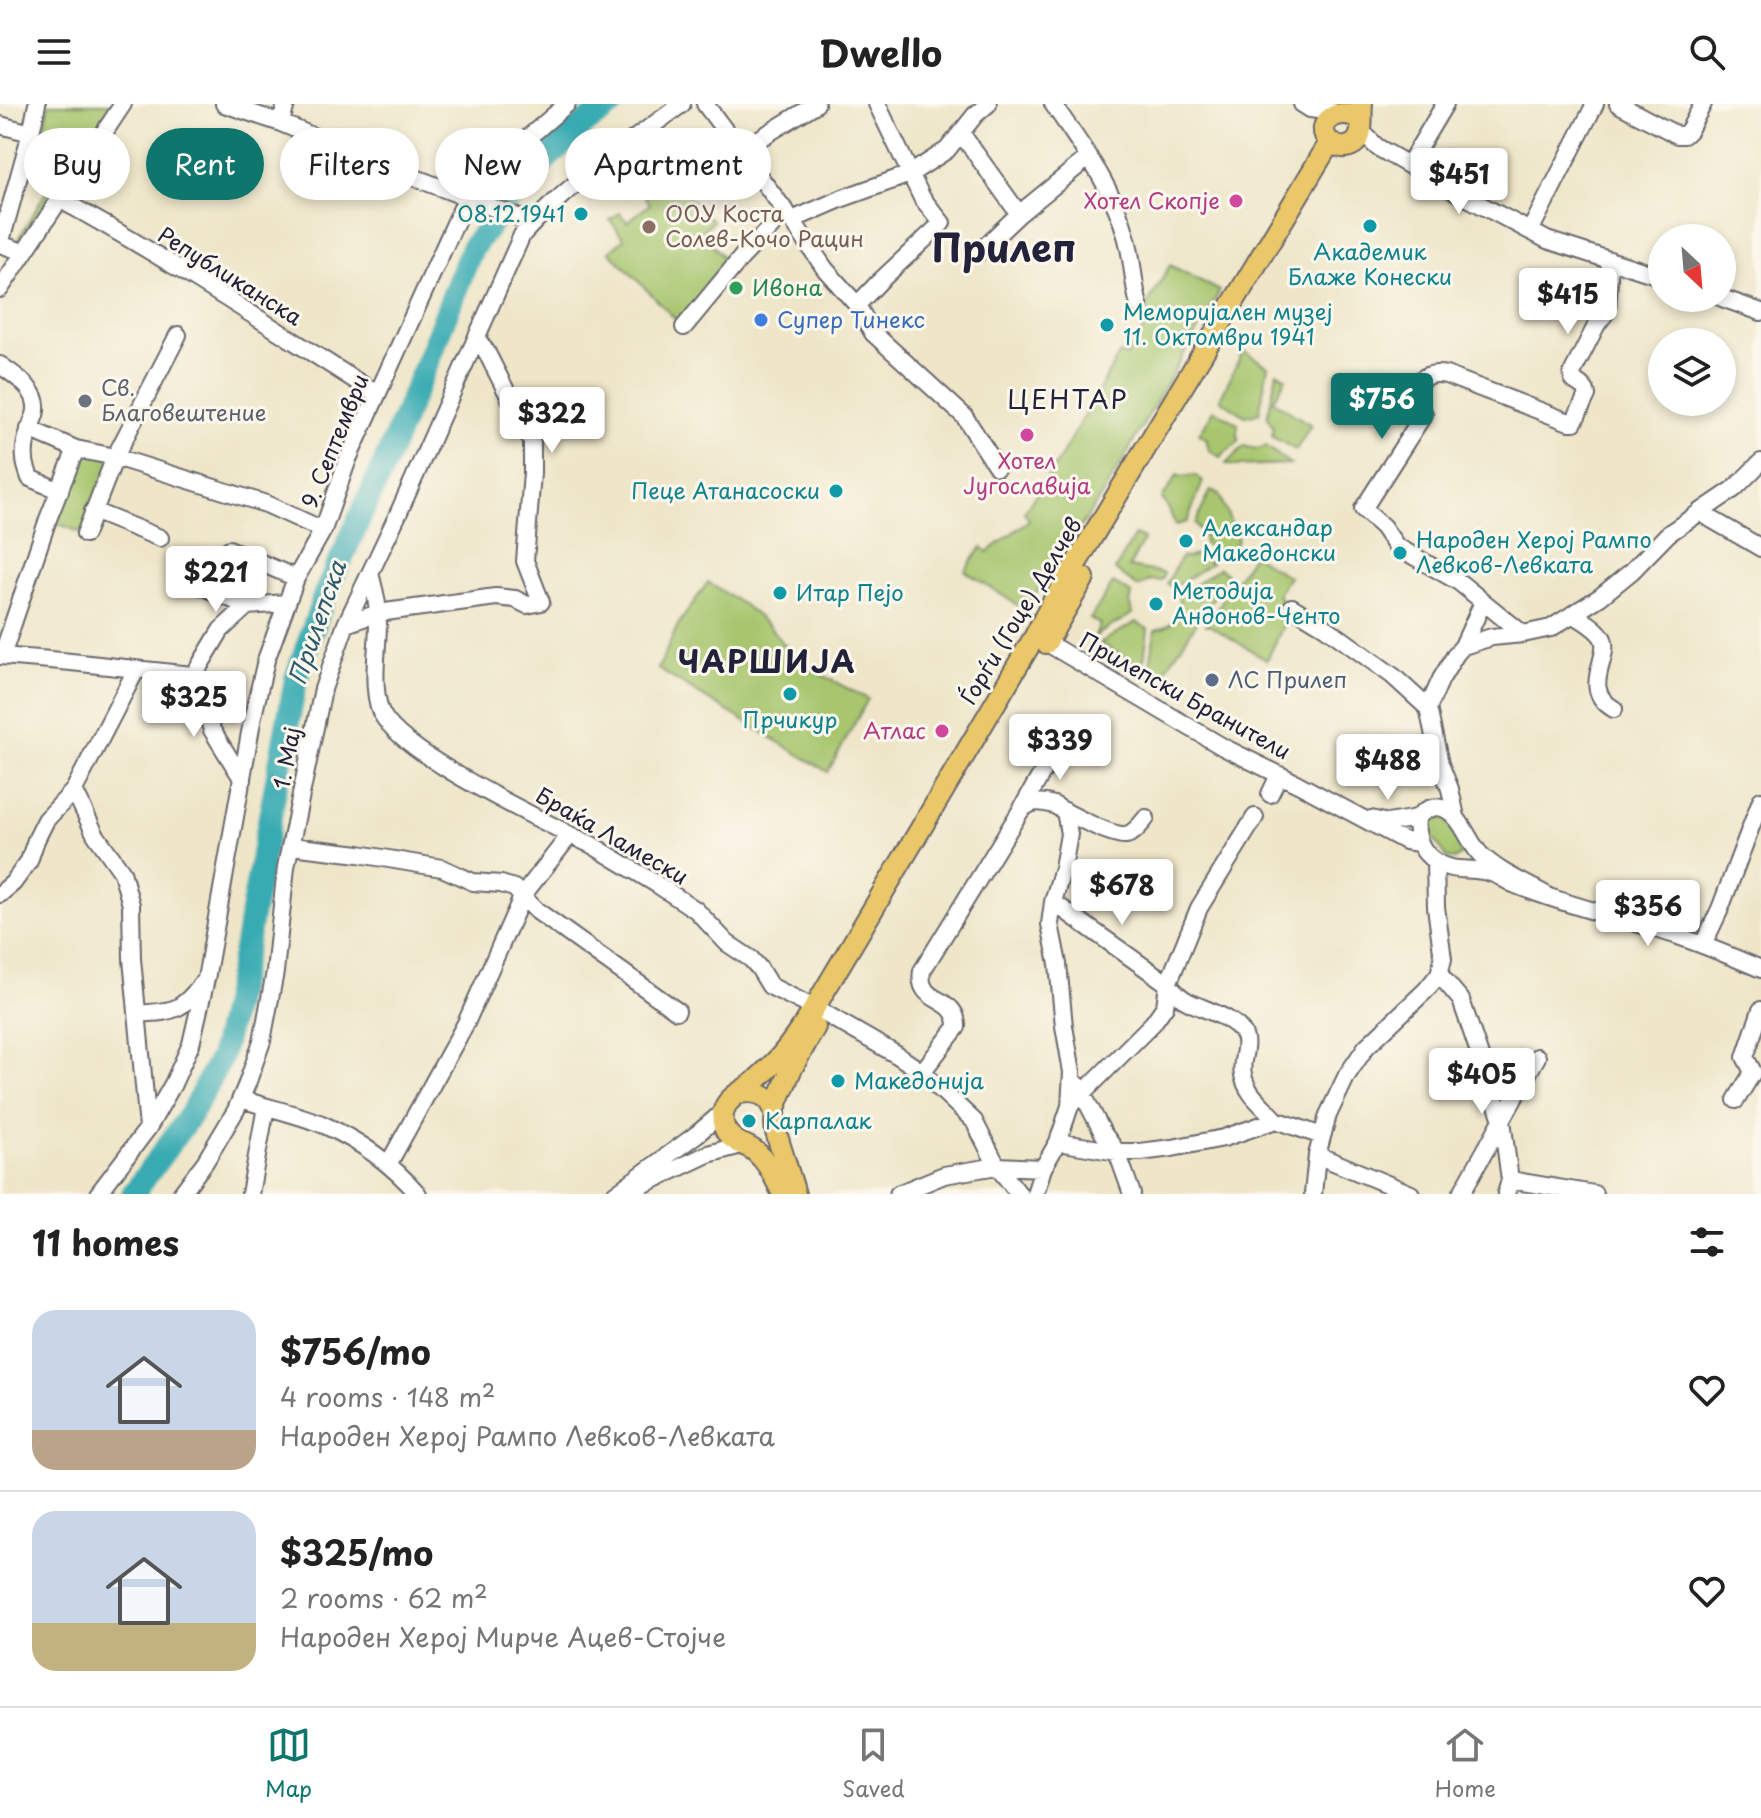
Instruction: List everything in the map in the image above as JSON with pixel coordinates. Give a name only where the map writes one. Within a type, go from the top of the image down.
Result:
[{"type":"main road","name":"Ѓорѓи (Гоце) Делчев","points":[[774,1118],[818,1010],[1040,639],[1197,391],[1345,124]]},
{"type":"main road","name":"Ѓорѓи (Гоце) Делчев","points":[[740,1093],[778,1059],[818,1010]]},
{"type":"main road","points":[[774,1118],[770,1135],[754,1144],[737,1142],[725,1129],[722,1120],[726,1104],[740,1093],[764,1096],[774,1118],[795,1194]]},
{"type":"main road","points":[[745,1144],[768,1164],[783,1194]]},
{"type":"street","points":[[32,128],[37,104]]},
{"type":"street","points":[[107,128],[123,104]]},
{"type":"street","points":[[224,104],[281,123],[435,184]]},
{"type":"street","points":[[281,123],[286,104]]},
{"type":"street","name":"9. Септември","points":[[539,128],[567,104]]},
{"type":"street","name":"1. Мај","points":[[181,1194],[205,1162],[241,1099],[262,1041],[275,972],[286,867],[323,689],[346,624],[522,235],[585,177],[682,104]]},
{"type":"street","points":[[705,104],[724,128]]},
{"type":"street","points":[[771,132],[816,104]]},
{"type":"street","points":[[857,305],[942,223],[922,198],[877,104]]},
{"type":"street","points":[[1053,104],[1105,181],[1128,240],[1139,305]]},
{"type":"street","points":[[1409,164],[1445,104]]},
{"type":"street","points":[[1530,231],[1595,104]]},
{"type":"street","points":[[1618,104],[1677,135],[1684,135],[1703,104]]},
{"type":"street","points":[[1306,107],[1345,124],[1377,147],[1547,240],[1648,272]]},
{"type":"street","points":[[684,327],[741,258],[789,216],[910,174],[947,150],[976,108]]},
{"type":"street","points":[[0,125],[24,131]]},
{"type":"street","points":[[961,133],[1019,214]]},
{"type":"street","points":[[978,253],[1019,214],[1089,157]]},
{"type":"street","points":[[23,252],[0,244],[24,158]]},
{"type":"street","points":[[771,191],[825,269],[857,305],[873,333],[964,416],[997,467]]},
{"type":"street","points":[[0,289],[58,200]]},
{"type":"street","name":"Републиканска","points":[[61,200],[278,329],[377,394]]},
{"type":"street","name":"9. Септември","points":[[98,1194],[148,1128],[191,1044],[266,660],[296,578],[323,530],[348,459],[466,200]]},
{"type":"street","points":[[475,200],[533,223]]},
{"type":"street","points":[[1523,634],[1459,582],[1396,546],[1383,527],[1363,509],[1424,414],[1416,395],[1418,384],[1425,376],[1435,372],[1446,375],[1574,422],[1587,395],[1583,387],[1573,380],[1572,373],[1607,311],[1610,260]]},
{"type":"street","points":[[1736,303],[1761,312]]},
{"type":"street","points":[[85,534],[115,457],[178,335]]},
{"type":"street","points":[[346,624],[378,613],[496,597],[515,599],[527,605],[541,602],[525,561],[532,442],[477,339]]},
{"type":"street","points":[[0,365],[21,379],[35,399],[36,411],[29,429],[25,459],[30,478],[60,491]]},
{"type":"street","points":[[29,429],[76,449],[115,457],[266,504],[323,530]]},
{"type":"street","points":[[76,449],[48,519],[1,656],[194,675]]},
{"type":"street","points":[[1463,646],[1492,637],[1551,628],[1600,597],[1632,571],[1668,534],[1734,489],[1761,462]]},
{"type":"street","points":[[93,511],[160,538]]},
{"type":"street","points":[[1699,512],[1761,548]]},
{"type":"street","points":[[229,549],[296,578]]},
{"type":"street","name":"Браќа Ламески","points":[[370,573],[378,613],[378,706],[392,729],[433,760],[658,885],[696,910],[727,943],[751,959],[770,986],[818,1010],[922,1072],[974,1121],[997,1166],[1019,1194]]},
{"type":"street","points":[[202,586],[247,606],[286,603]]},
{"type":"street","points":[[1428,708],[1441,679],[1463,646],[1483,602]]},
{"type":"street","points":[[243,780],[212,730],[194,675],[221,630],[247,606]]},
{"type":"street","points":[[1292,607],[1393,676],[1428,708],[1456,817],[1472,845],[1497,867],[1546,895]]},
{"type":"street","points":[[1573,614],[1603,639],[1597,676],[1599,692],[1605,704],[1614,709]]},
{"type":"street","name":"Прилепски Бранители","points":[[1040,639],[1223,747],[1405,841],[1419,843]]},
{"type":"street","points":[[0,894],[13,883],[29,861],[46,820],[74,790],[136,670]]},
{"type":"street","points":[[922,1072],[957,1027],[957,1018],[952,1009],[924,990],[920,981],[922,971],[1064,734]]},
{"type":"street","points":[[1440,764],[1440,789],[1416,828],[1419,843],[1435,861],[1458,870],[1474,868],[1493,874],[1515,885],[1703,945],[1761,969]]},
{"type":"street","points":[[1270,794],[1279,775]]},
{"type":"street","points":[[74,790],[95,834],[122,872],[131,905],[132,959],[148,1128]]},
{"type":"street","points":[[1703,945],[1720,909],[1761,800]]},
{"type":"street","points":[[1021,810],[1028,804],[1043,802],[1115,834],[1126,835],[1136,830],[1146,818]]},
{"type":"street","points":[[1423,813],[1438,807],[1456,817]]},
{"type":"street","points":[[1065,811],[1069,834],[1050,924],[1076,1100],[1117,1152],[1132,1194]]},
{"type":"street","name":"Прилепски Бранители","points":[[1358,815],[1388,823],[1423,813]]},
{"type":"street","points":[[1035,1194],[1043,1168],[1076,1100],[1153,1023],[1165,1006],[1168,984],[1199,908],[1255,817]]},
{"type":"street","points":[[389,1163],[466,1023],[523,895],[570,835]]},
{"type":"street","points":[[1436,907],[1444,890],[1472,855],[1472,845]]},
{"type":"street","points":[[291,846],[442,868],[473,882],[514,888],[537,911],[677,1011]]},
{"type":"street","points":[[1313,1194],[1317,1155],[1328,1115],[1347,1075],[1366,1047],[1439,974],[1443,959],[1436,907],[1435,861]]},
{"type":"street","points":[[1053,902],[1168,984],[1183,999],[1235,1024],[1246,1041],[1242,1073],[1252,1097],[1276,1120],[1322,1136]]},
{"type":"street","points":[[1439,974],[1461,1000],[1502,1120],[1508,1187],[1594,1194]]},
{"type":"street","points":[[138,1014],[172,1011],[190,999],[206,979]]},
{"type":"street","points":[[1736,1100],[1753,1072],[1745,1057],[1761,1010]]},
{"type":"street","points":[[1461,1194],[1537,1057]]},
{"type":"street","points":[[241,1099],[322,1124],[346,1136],[389,1163],[418,1194]]},
{"type":"street","points":[[250,1194],[266,1107]]},
{"type":"street","points":[[615,1194],[723,1112]]},
{"type":"street","points":[[1058,1142],[1117,1152],[1172,1148],[1211,1140],[1276,1120]]},
{"type":"street","points":[[624,1194],[708,1154],[745,1144]]},
{"type":"street","points":[[1317,1155],[1411,1194]]},
{"type":"street","points":[[898,1194],[944,1175],[997,1166],[1043,1168]]},
{"type":"green space","points":[[49,104],[123,104],[107,128],[44,128]]},
{"type":"green space","points":[[41,200],[58,200],[23,252],[13,247]]},
{"type":"green space","points":[[647,200],[692,200],[713,221],[701,232],[728,263],[680,324],[609,251],[624,239],[610,220],[620,213],[627,222],[650,204]]},
{"type":"green space","points":[[1170,265],[1220,291],[1108,486],[1025,610],[965,571],[982,547],[988,552],[1029,520],[1024,512],[1059,460],[1120,353],[1127,356],[1152,314],[1145,309]]},
{"type":"green space","points":[[1243,351],[1268,366],[1259,413],[1245,416],[1220,399]]},
{"type":"green space","points":[[1277,372],[1286,378],[1273,401],[1311,425],[1296,450],[1272,437],[1273,427],[1267,417]]},
{"type":"green space","points":[[1214,410],[1238,424],[1239,441],[1220,457],[1209,450],[1206,438],[1199,434]]},
{"type":"green space","points":[[1244,446],[1256,449],[1266,446],[1290,464],[1226,464]]},
{"type":"green space","points":[[76,449],[115,457],[85,534],[48,520]]},
{"type":"green space","points":[[1177,475],[1195,475],[1203,481],[1187,522],[1176,525],[1162,499]]},
{"type":"green space","points":[[1211,490],[1219,494],[1238,540],[1227,558],[1204,544],[1203,534],[1195,524]]},
{"type":"green space","points":[[1135,535],[1144,539],[1129,567],[1164,573],[1160,581],[1151,580],[1138,587],[1115,570]]},
{"type":"green space","points":[[1197,554],[1211,563],[1173,588],[1167,583],[1181,557]]},
{"type":"green space","points":[[1253,555],[1289,577],[1277,595],[1292,607],[1267,660],[1206,625]]},
{"type":"green space","points":[[1219,568],[1228,575],[1159,680],[1149,674],[1155,630],[1175,619],[1179,608],[1178,596]]},
{"type":"green space","points":[[708,582],[769,626],[791,653],[820,674],[868,699],[828,772],[658,669],[678,625]]},
{"type":"green space","points":[[1113,583],[1132,594],[1132,614],[1095,636],[1100,624],[1090,619]]},
{"type":"green space","points":[[1136,622],[1148,629],[1143,668],[1100,643]]},
{"type":"green space","points":[[1436,815],[1448,820],[1456,838],[1462,842],[1464,852],[1455,860],[1446,857],[1425,830],[1427,821]]},
{"type":"waterway","name":"Прилепска","points":[[133,1194],[191,1114],[221,1057],[244,954],[296,679],[325,594],[384,465],[472,248],[524,180],[580,127],[613,104]]},
{"type":"place","name":"Хотел Скопје","points":[[1236,201]]},
{"type":"place","name":"08.12.1941","points":[[581,214]]},
{"type":"place","name":"Академик Блаже Конески","points":[[1370,226]]},
{"type":"place","name":"ООУ Коста Солев-Кочо Рацин","points":[[649,227]]},
{"type":"place","name":"Ивона","points":[[736,288]]},
{"type":"place","name":"Супер Тинекс","points":[[761,320]]},
{"type":"place","name":"Меморијален музеј 11. Октомври 1941","points":[[1107,325]]},
{"type":"place","name":"Св. Благовештение","points":[[85,401]]},
{"type":"place","name":"Хотел Југославија","points":[[1027,435]]},
{"type":"place","name":"Пеце Атанасоски","points":[[836,491]]},
{"type":"place","name":"Александар Македонски","points":[[1186,541]]},
{"type":"place","name":"Народен Херој Рампо Левков-Левката","points":[[1400,553]]},
{"type":"place","name":"Итар Пејо","points":[[780,593]]},
{"type":"place","name":"Методија Андонов-Ченто","points":[[1156,604]]},
{"type":"place","name":"ЛС Прилеп","points":[[1212,680]]},
{"type":"place","name":"Прчикур","points":[[790,694]]},
{"type":"place","name":"Атлас","points":[[942,731]]},
{"type":"place","name":"Македонија","points":[[838,1081]]},
{"type":"place","name":"Карпалак","points":[[749,1121]]},
{"type":"district","name":"Прилеп","points":[[1004,249]]},
{"type":"district","name":"ЦЕНТАР","points":[[1068,400]]},
{"type":"district","name":"ЧАРШИЈА","points":[[767,663]]}]
